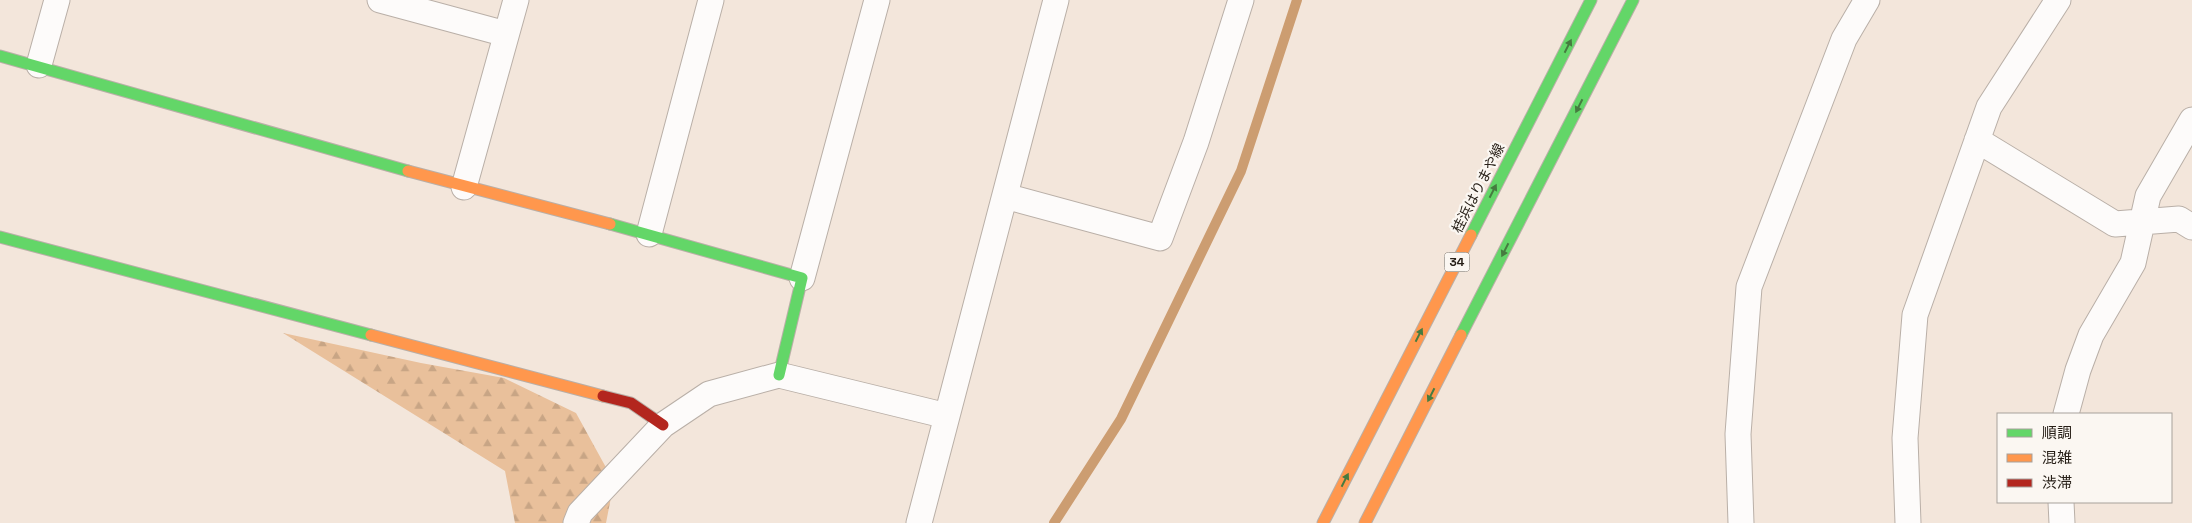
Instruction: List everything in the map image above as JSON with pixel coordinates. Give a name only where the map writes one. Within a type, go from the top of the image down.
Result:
[{"type":"street","points":[[39,65],[57,0]]},
{"type":"street","points":[[380,0],[506,34]]},
{"type":"street","points":[[464,187],[516,0]]},
{"type":"street","points":[[649,234],[711,0]]},
{"type":"street","points":[[778,375],[802,278],[877,0]]},
{"type":"street","points":[[919,523],[1056,0]]},
{"type":"street","points":[[1005,196],[1160,238],[1196,142],[1240,0]]},
{"type":"street","name":"桂浜はりまや線","points":[[1322,523],[1592,0]]},
{"type":"street","points":[[1365,523],[1633,0]]},
{"type":"street","points":[[1741,523],[1738,434],[1749,287],[1844,38],[1867,0]]},
{"type":"street","points":[[1908,523],[1905,438],[1915,315],[1989,107],[2058,0]]},
{"type":"street","points":[[0,56],[39,65],[464,187],[649,234],[802,278]]},
{"type":"street","points":[[2066,413],[2078,370],[2091,335],[2133,263],[2148,196],[2192,120]]},
{"type":"street","points":[[1978,140],[2115,224],[2179,219],[2192,227]]},
{"type":"street","points":[[0,237],[631,403],[663,425]]},
{"type":"street","points":[[576,523],[580,513],[663,425],[709,394],[778,375],[947,416]]},
{"type":"street","points":[[2060,503],[2062,523]]},
{"type":"green space","points":[[283,333],[421,363],[504,378],[576,413],[614,482],[606,523],[515,523],[505,471]]},
{"type":"waterway","points":[[1054,523],[1121,419],[1241,171],[1297,0]]},
{"type":"traffic: fast","points":[[1471,235],[1591,0]]},
{"type":"traffic: fast","points":[[1461,335],[1633,0]]},
{"type":"traffic: fast","points":[[0,56],[408,171]]},
{"type":"traffic: fast","points":[[610,224],[802,278],[779,375]]},
{"type":"traffic: fast","points":[[0,237],[371,335]]},
{"type":"traffic: slow","points":[[408,171],[610,224]]},
{"type":"traffic: slow","points":[[1323,523],[1471,235]]},
{"type":"traffic: slow","points":[[371,335],[603,396]]},
{"type":"traffic: slow","points":[[1365,523],[1461,335]]},
{"type":"traffic: jam","points":[[603,396],[631,403],[663,425]]}]
